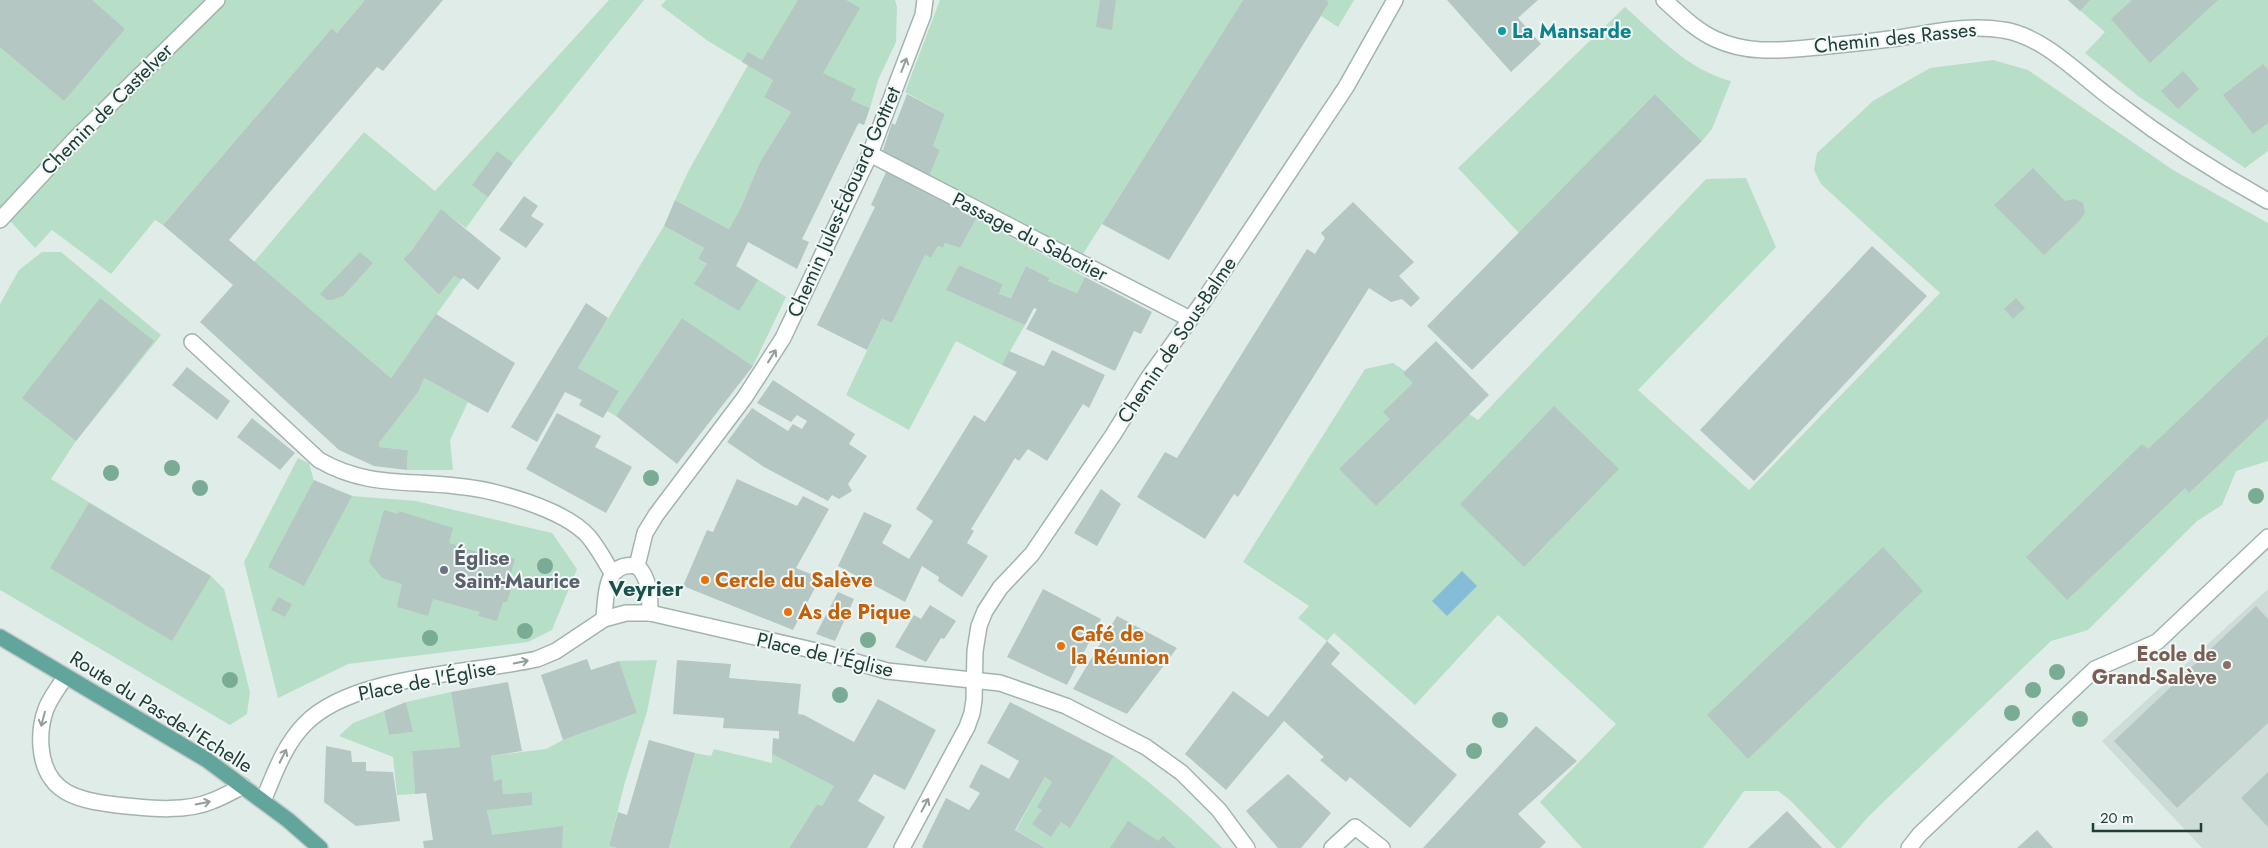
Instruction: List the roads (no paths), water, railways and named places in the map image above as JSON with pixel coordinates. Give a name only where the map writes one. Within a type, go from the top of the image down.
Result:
[{"type":"main road","name":"Route du Pas-de-l'Echelle","points":[[0,637],[207,760],[244,786],[320,848]]},
{"type":"street","name":"Chemin de Castelver","points":[[0,220],[75,139],[217,0]]},
{"type":"street","name":"Chemin Jules-Édouard Gottret","points":[[637,566],[645,533],[656,514],[745,397],[783,338],[870,154],[923,15],[925,0]]},
{"type":"street","name":"Chemin de Sous-Balme","points":[[902,848],[967,727],[972,713],[973,680],[979,626],[985,611],[1000,588],[1032,554],[1346,87],[1395,0]]},
{"type":"street","name":"Chemin des Rasses","points":[[1664,0],[1697,29],[1737,47],[1759,51],[1865,43],[1963,28],[2004,30],[2026,35],[2045,47],[2116,102],[2204,165],[2268,201]]},
{"type":"street","name":"Passage du Sabotier","points":[[870,154],[1190,319]]},
{"type":"street","points":[[192,342],[319,460],[335,469],[357,477],[381,482],[456,486],[497,492],[522,500],[573,523],[584,532],[612,573]]},
{"type":"street","points":[[1909,848],[1920,834],[2095,669],[2157,642],[2268,537]]},
{"type":"street","points":[[604,619],[608,581],[612,573],[619,568],[631,565],[637,566],[642,570],[650,590],[650,613]]},
{"type":"street","name":"Place de l'Église","points":[[263,801],[293,738],[318,712],[358,691],[537,659],[563,647],[604,619],[626,613],[650,613],[817,651],[886,671],[1000,683],[1066,706],[1146,747],[1182,773],[1204,793],[1247,848]]},
{"type":"street","points":[[65,676],[46,708],[41,727],[45,767],[56,786],[83,800],[160,809],[211,802],[244,786]]},
{"type":"street","points":[[1332,848],[1355,826],[1382,848]]},
{"type":"water","points":[[1462,571],[1477,586],[1447,616],[1432,601]]},
{"type":"place","name":"La Mansarde","points":[[1502,31]]},
{"type":"place","name":"Église Saint-Maurice","points":[[444,570]]},
{"type":"place","name":"Cercle du Salève","points":[[705,580]]},
{"type":"place","name":"As de Pique","points":[[788,612]]},
{"type":"place","name":"Café de la Réunion","points":[[1061,646]]},
{"type":"place","name":"Ecole de Grand-Salève","points":[[2227,665]]},
{"type":"district","name":"Veyrier","points":[[646,588]]}]
